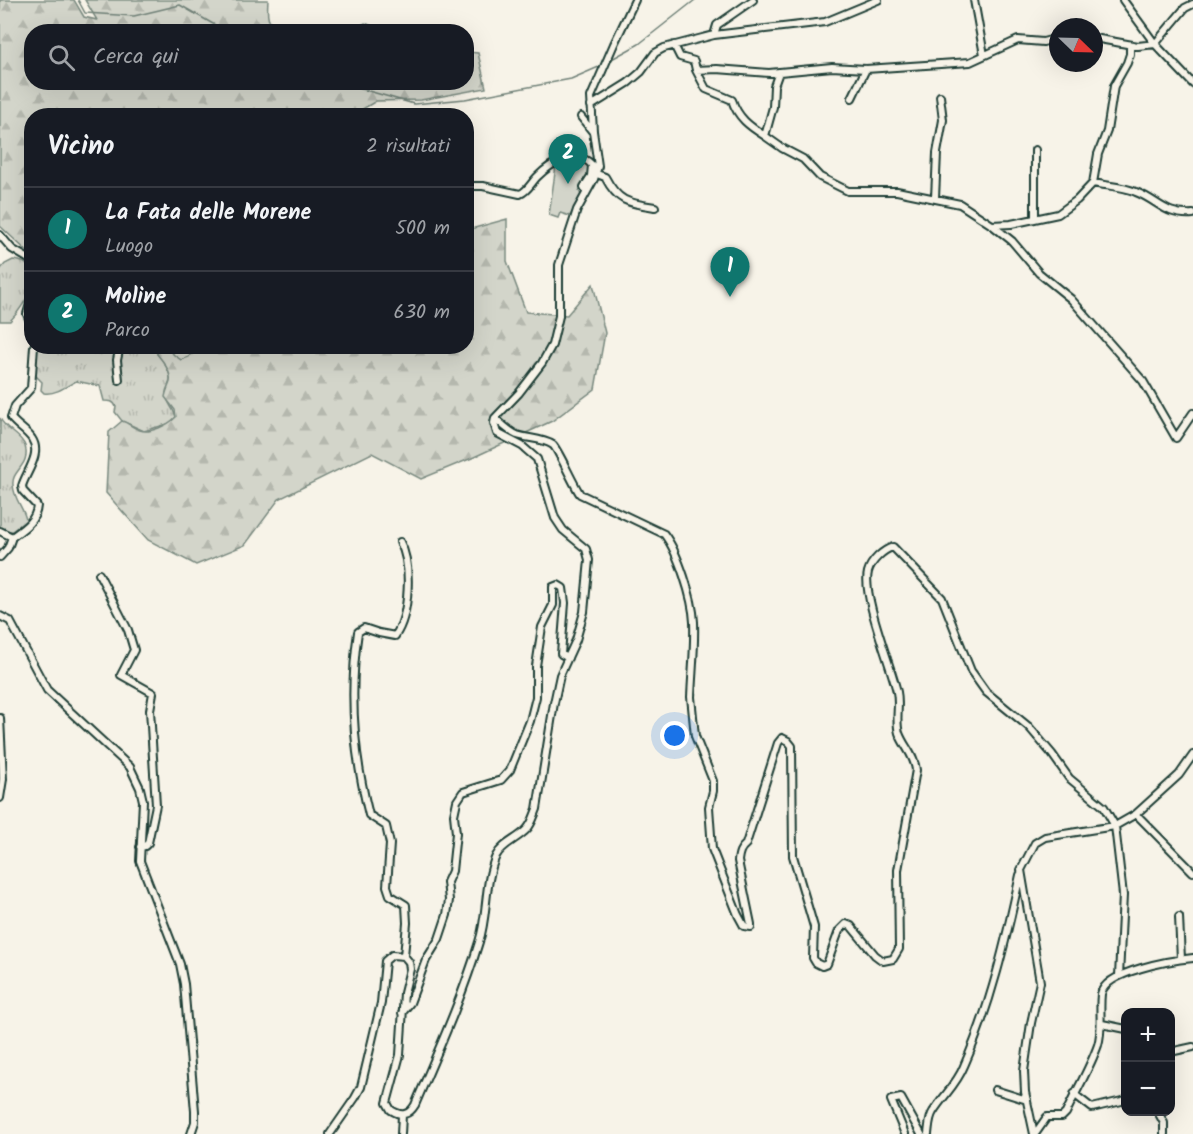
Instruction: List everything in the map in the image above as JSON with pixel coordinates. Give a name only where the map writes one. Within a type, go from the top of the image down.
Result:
[{"type":"street","points":[[400,542],[406,553],[406,609],[400,629],[395,636],[364,628],[358,632],[354,690],[358,763],[369,815],[386,826],[390,844],[387,886],[390,894],[406,905],[404,956],[409,962],[410,969],[404,993],[400,1055],[387,1103],[391,1110],[402,1115],[415,1105],[470,969],[480,940],[497,855],[503,847],[526,831],[537,809],[560,675],[576,640],[584,612],[589,560],[586,549],[563,530],[555,518],[537,459],[522,446],[497,433],[494,423],[495,418],[519,393],[542,363],[552,345],[559,316],[560,265],[577,210],[597,174],[591,106],[593,90],[635,0]]},
{"type":"street","points":[[714,36],[717,25],[753,0]]},
{"type":"street","points":[[591,106],[628,83],[641,72],[656,53],[674,45],[714,36],[825,22],[878,0]]},
{"type":"street","points":[[974,0],[984,55]]},
{"type":"street","points":[[1123,0],[1155,45],[1193,84]]},
{"type":"street","points":[[1103,40],[1138,46],[1155,45],[1185,8],[1193,4]]},
{"type":"street","points":[[696,70],[779,72],[832,67],[866,69],[970,62],[1018,40],[1049,40]]},
{"type":"street","points":[[674,45],[680,57],[694,61],[706,89],[732,100],[742,119],[782,148],[803,159],[820,177],[848,191],[897,190],[960,204],[992,225],[1012,241],[1039,273],[1071,299],[1143,381],[1176,438],[1193,413]]},
{"type":"street","points":[[992,225],[1058,214],[1077,200],[1093,183],[1098,154],[1107,131],[1114,86],[1127,63],[1130,45]]},
{"type":"street","points":[[852,98],[866,69]]},
{"type":"street","points":[[765,135],[773,107],[774,86],[779,72]]},
{"type":"street","points":[[934,198],[937,153],[943,120],[940,96]]},
{"type":"street","points":[[581,117],[593,131]]},
{"type":"street","points":[[1035,150],[1035,219]]},
{"type":"street","points":[[474,186],[524,193],[546,170],[566,158],[577,156],[592,165],[591,176],[584,187],[586,191]]},
{"type":"street","points":[[597,174],[605,177],[613,193],[618,196],[631,203],[656,207]]},
{"type":"street","points":[[1093,183],[1134,191],[1170,212],[1193,214]]},
{"type":"street","points":[[0,235],[12,249],[24,256]]},
{"type":"street","points":[[0,557],[8,548],[12,537],[33,520],[37,511],[37,506],[23,491],[22,486],[34,458],[36,447],[32,439],[11,418],[15,406],[31,388],[33,354]]},
{"type":"street","points":[[118,354],[119,380]]},
{"type":"street","points":[[495,418],[517,435],[544,441],[556,447],[572,483],[580,494],[664,534],[678,559],[694,622],[691,697],[695,736],[713,781],[709,807],[712,849],[744,926],[750,927],[751,924],[738,861],[740,849],[746,844],[778,742],[782,738],[792,746],[793,856],[814,927],[813,958],[822,966],[827,964],[839,931],[846,924],[851,926],[875,955],[883,961],[893,959],[899,949],[898,870],[916,770],[914,758],[898,732],[897,694],[868,588],[868,572],[873,562],[886,549],[893,547],[942,598],[971,671],[986,692],[1029,727],[1069,778],[1104,807],[1115,826],[1123,895],[1119,976]]},
{"type":"street","points":[[0,531],[12,537]]},
{"type":"street","points":[[99,574],[129,630],[135,650],[121,675],[153,693],[150,710],[156,805],[148,843],[140,847]]},
{"type":"street","points":[[402,1013],[410,1003],[426,960],[439,939],[447,915],[449,900],[447,882],[452,871],[456,833],[454,815],[457,801],[463,792],[501,780],[510,770],[536,697],[536,666],[542,627],[553,605],[553,587],[558,585],[563,588],[565,603],[561,654],[568,658]]},
{"type":"street","points":[[0,616],[10,621],[47,690],[112,748],[130,767],[141,788],[143,801],[140,861],[180,964],[184,984],[195,1111],[195,1122],[191,1134]]},
{"type":"street","points":[[0,718],[3,780],[0,798]]},
{"type":"street","points":[[927,1134],[932,1113],[963,1069],[973,1045],[1004,949],[1021,870],[1035,843],[1045,837],[1115,826],[1136,814],[1179,775],[1193,755]]},
{"type":"street","points":[[1136,814],[1193,872]]},
{"type":"street","points":[[1021,870],[1040,982],[1024,1071],[1027,1100],[1035,1134]]},
{"type":"street","points":[[1179,917],[1181,959]]},
{"type":"street","points":[[330,1134],[361,1087],[381,1004],[386,961],[392,955],[404,956]]},
{"type":"street","points":[[1035,1134],[1047,1117],[1062,1117],[1097,1046],[1102,1024],[1101,992],[1105,986],[1119,976],[1169,961],[1193,958]]},
{"type":"street","points":[[1102,1024],[1121,1028]]},
{"type":"street","points":[[1175,1051],[1193,1047]]},
{"type":"street","points":[[995,1090],[1027,1100]]},
{"type":"street","points":[[1074,1094],[1092,1108],[1121,1101]]},
{"type":"street","points":[[905,1134],[891,1100],[901,1098],[921,1134]]},
{"type":"street","points":[[401,1134],[402,1115]]},
{"type":"street","points":[[1160,1116],[1164,1123],[1164,1134]]},
{"type":"green space","points":[[0,0],[74,0],[84,17],[97,20],[85,0],[268,0],[268,14],[271,24],[24,24],[24,90],[474,90],[474,53],[478,53],[486,88],[421,100],[376,101],[364,108],[24,108],[24,248],[0,226]]},
{"type":"green space","points":[[572,159],[584,162],[590,172],[579,191],[581,195],[570,216],[560,213],[558,218],[549,215],[556,166],[561,165],[566,172],[574,168]]},
{"type":"green space","points":[[507,219],[507,261],[526,312],[567,315],[593,284],[605,333],[595,389],[552,421],[421,479],[372,453],[279,499],[245,545],[196,565],[148,540],[106,493],[109,432],[122,421],[138,429],[149,431],[164,426],[176,417],[175,410],[165,397],[170,374],[157,354],[173,354],[181,360],[189,357],[190,354],[474,354],[474,228]]},
{"type":"green space","points":[[13,260],[24,263],[24,303],[10,321],[0,321],[0,270]]},
{"type":"green space","points":[[36,354],[157,354],[169,374],[170,381],[166,395],[176,417],[171,423],[144,431],[122,421],[115,412],[114,404],[104,401],[100,386],[76,381],[57,391],[44,393],[41,390],[42,382],[35,375]]},
{"type":"green space","points":[[172,354],[190,354],[189,358],[181,360]]},
{"type":"green space","points":[[0,418],[5,426],[23,442],[26,453],[15,475],[13,485],[26,520],[12,531],[0,530]]},
{"type":"waterway","points":[[78,0],[85,13],[134,16],[180,5],[213,24]]},
{"type":"waterway","points":[[610,60],[639,44],[695,0]]},
{"type":"waterway","points":[[365,90],[414,104],[465,99],[571,79],[601,66]]},
{"type":"place","name":"Moline","points":[[568,184]]},
{"type":"place","name":"La Fata delle Morene","points":[[730,297]]}]
